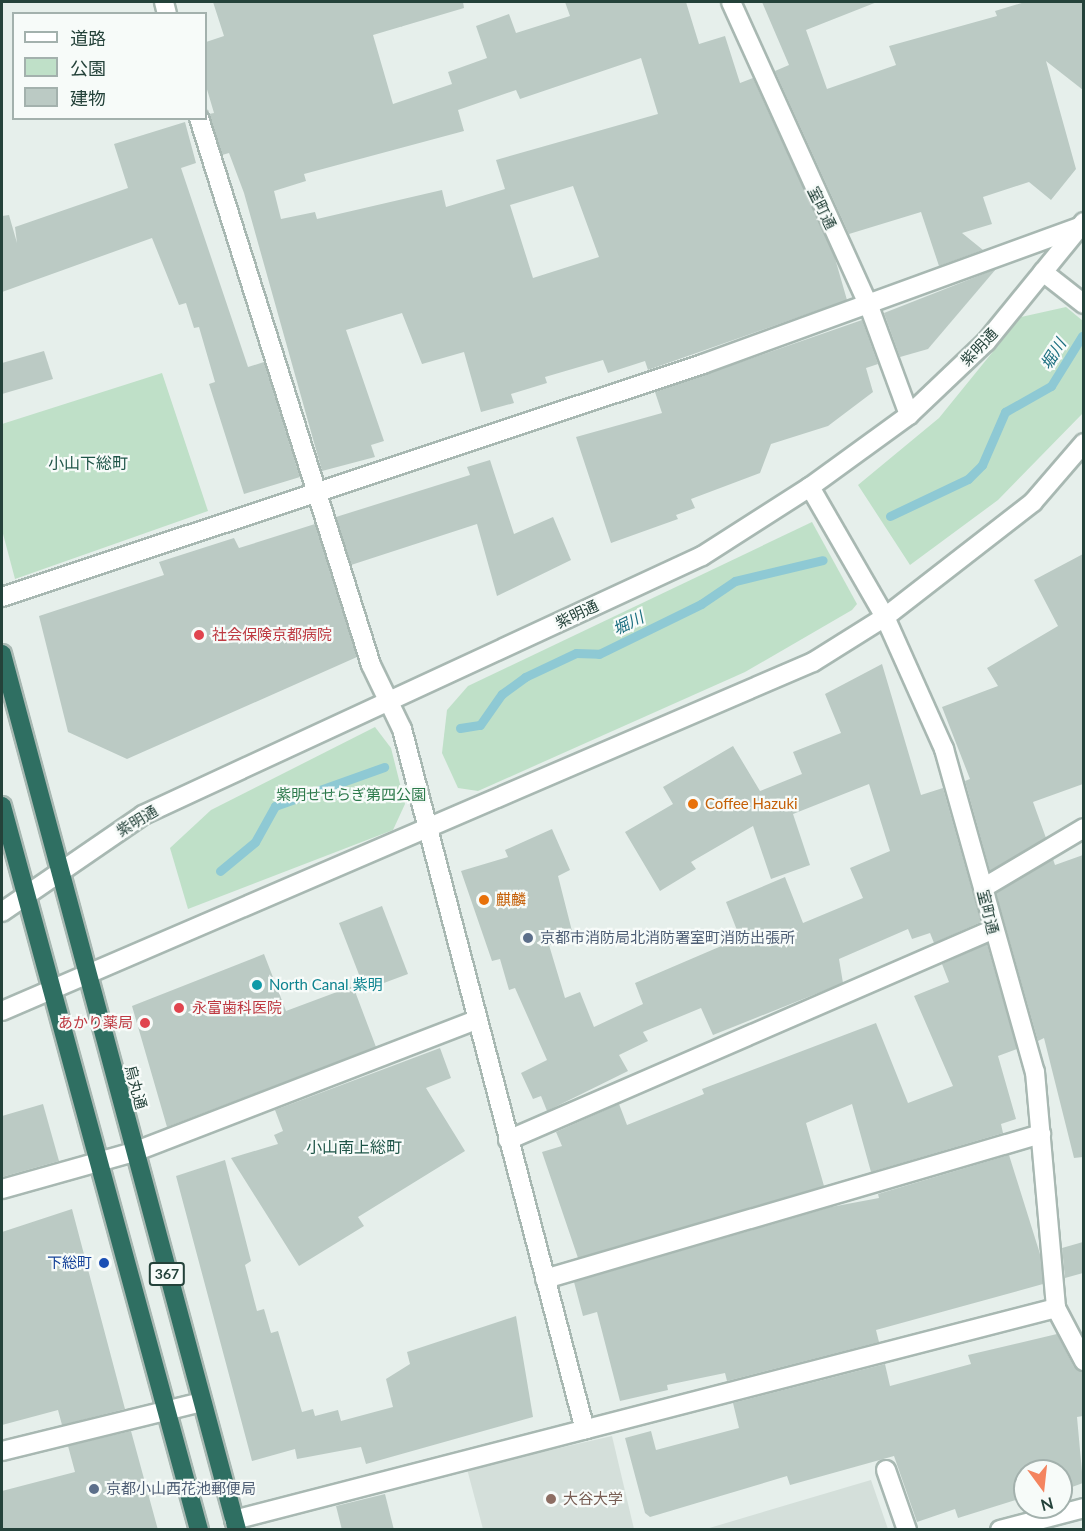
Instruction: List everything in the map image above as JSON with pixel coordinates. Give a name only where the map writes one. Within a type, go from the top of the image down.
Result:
[{"type":"highway","name":"烏丸通","points":[[2,654],[235,1525]]},
{"type":"highway","name":"367","points":[[2,806],[199,1530]]},
{"type":"street","name":"室町通","points":[[731,2],[869,306],[909,415]]},
{"type":"street","points":[[200,120],[371,665],[402,729],[426,832],[585,1430]]},
{"type":"street","points":[[2,597],[317,489],[869,306],[1082,224]]},
{"type":"street","name":"紫明通","points":[[2,912],[143,815],[702,556],[810,487],[909,415],[986,342],[1082,224]]},
{"type":"street","points":[[1043,272],[1083,304]]},
{"type":"street","points":[[2,1011],[426,832],[813,662],[885,617],[1033,502],[1083,443]]},
{"type":"street","name":"室町通","points":[[810,487],[885,617],[944,749],[983,888],[992,930],[1035,1072],[1056,1308],[1083,1361]]},
{"type":"street","points":[[983,888],[1083,828]]},
{"type":"street","points":[[508,1140],[992,930]]},
{"type":"street","points":[[2,1189],[134,1152],[476,1020]]},
{"type":"street","points":[[544,1279],[1041,1134]]},
{"type":"street","points":[[235,1525],[585,1430],[1056,1308]]},
{"type":"street","points":[[2,1451],[201,1402]]},
{"type":"street","points":[[886,1470],[907,1530]]},
{"type":"street","points":[[1000,1530],[1083,1508]]},
{"type":"shaded area","name":"大谷大学","points":[[612,1436],[634,1529],[483,1529],[467,1469]]},
{"type":"shaded area","points":[[871,1480],[888,1529],[706,1529]]},
{"type":"green space","points":[[1066,307],[1083,321],[1083,413],[998,500],[910,565],[858,485],[939,418],[1021,317]]},
{"type":"green space","points":[[162,373],[208,511],[15,579],[2,530],[2,424]]},
{"type":"green space","points":[[812,522],[857,604],[852,610],[745,672],[478,791],[458,788],[442,753],[447,710],[468,686]]},
{"type":"green space","name":"紫明せせらぎ第四公園","points":[[375,727],[391,748],[405,804],[393,830],[188,909],[170,848],[211,810]]},
{"type":"building","points":[[213,2],[463,2],[464,8],[373,35],[393,104],[452,84],[448,72],[487,58],[476,26],[509,14],[516,33],[570,16],[565,2],[686,2],[699,44],[725,36],[740,83],[753,78],[834,255],[847,300],[648,370],[645,361],[608,373],[603,360],[545,377],[547,383],[511,394],[514,403],[481,412],[464,352],[422,364],[402,313],[346,330],[384,441],[371,445],[375,457],[322,471],[244,193],[229,153],[222,155],[209,114],[214,113],[207,89],[207,42],[224,36]],"holes":[[[641,58],[658,114],[496,160],[505,189],[446,207],[442,190],[317,219],[315,212],[281,219],[274,191],[306,181],[304,174],[464,131],[458,110],[516,90],[520,99]],[[573,186],[599,257],[533,278],[510,205]]]},
{"type":"building","points":[[762,2],[877,2],[806,30],[827,89],[896,65],[889,46],[997,16],[995,11],[1025,2],[1083,2],[1083,90],[1046,61],[1076,169],[1051,200],[1029,182],[983,197],[992,224],[962,233],[983,250],[939,266],[921,212],[849,234],[775,71],[789,65]]},
{"type":"building","points":[[185,122],[196,163],[181,168],[248,367],[264,362],[300,477],[244,494],[209,384],[215,382],[199,327],[194,328],[186,303],[179,305],[152,238],[2,292],[2,216],[9,215],[17,243],[15,227],[128,188],[114,144]]},
{"type":"building","points":[[996,269],[928,349],[900,357],[884,313]]},
{"type":"building","points":[[862,320],[878,364],[866,368],[873,392],[828,426],[771,444],[760,473],[691,499],[695,508],[676,515],[678,519],[611,543],[576,437],[662,413],[655,392]]},
{"type":"building","points":[[44,351],[53,379],[2,394],[2,363]]},
{"type":"building","points":[[490,460],[514,534],[553,517],[571,560],[497,596],[477,524],[351,565],[336,517],[470,475],[467,467]]},
{"type":"building","name":"社会保険京都病院","points":[[315,524],[357,657],[127,759],[68,732],[39,616],[164,575],[159,562],[234,538],[239,548]]},
{"type":"building","points":[[1083,554],[1083,784],[1033,802],[1046,838],[990,871],[965,781],[970,779],[942,707],[998,686],[987,668],[1058,626],[1034,580]]},
{"type":"building","points":[[882,664],[921,795],[943,788],[981,922],[934,943],[930,933],[912,939],[908,929],[839,959],[843,983],[713,1035],[701,1008],[643,1032],[648,1041],[619,1055],[628,1071],[547,1111],[541,1096],[533,1099],[521,1073],[547,1060],[515,988],[509,990],[500,959],[492,961],[461,871],[508,857],[505,850],[552,829],[570,870],[558,876],[574,939],[549,945],[565,998],[580,992],[594,1027],[643,1004],[635,983],[740,938],[726,902],[785,877],[803,923],[863,898],[850,868],[890,851],[869,784],[793,814],[810,865],[771,879],[753,826],[691,862],[696,869],[660,891],[625,832],[673,804],[663,787],[733,746],[760,791],[802,774],[793,752],[841,733],[825,694]]},
{"type":"building","points":[[1083,855],[1083,1157],[1074,1158],[1044,1038],[1038,1041],[996,893],[1053,859],[1055,865]]},
{"type":"building","points":[[382,906],[408,974],[365,990],[339,923]]},
{"type":"building","points":[[987,944],[1017,1049],[998,1056],[1016,1119],[1001,1124],[1003,1133],[871,1172],[852,1104],[806,1123],[824,1186],[578,1258],[542,1152],[562,1146],[556,1132],[619,1104],[627,1125],[704,1094],[702,1089],[876,1023],[908,1103],[953,1086],[914,996],[949,982],[942,964]]},
{"type":"building","points":[[264,954],[286,1011],[353,986],[376,1047],[167,1127],[132,1006]]},
{"type":"building","points":[[440,1048],[451,1078],[426,1088],[465,1151],[358,1217],[364,1226],[299,1266],[231,1158],[278,1144],[274,1135],[283,1131],[275,1110]]},
{"type":"building","points":[[43,1104],[59,1161],[2,1177],[2,1116]]},
{"type":"building","points":[[1009,1155],[1040,1254],[1043,1284],[876,1330],[879,1342],[727,1381],[725,1373],[667,1385],[668,1390],[620,1401],[597,1312],[583,1316],[574,1282],[831,1207],[879,1198],[878,1194]]},
{"type":"building","points":[[225,1160],[251,1261],[245,1265],[257,1311],[264,1309],[271,1333],[278,1331],[302,1412],[313,1409],[315,1416],[338,1410],[341,1421],[393,1407],[386,1379],[410,1364],[407,1352],[516,1316],[533,1417],[366,1464],[361,1447],[297,1459],[295,1449],[252,1461],[176,1176]]},
{"type":"building","points":[[72,1209],[125,1409],[62,1425],[58,1410],[2,1425],[2,1232]]},
{"type":"building","points":[[1083,1242],[1083,1273],[1065,1278],[1062,1248]]},
{"type":"building","points":[[1057,1334],[1074,1367],[1083,1372],[1083,1416],[1077,1417],[1083,1483],[1073,1487],[1073,1459],[1013,1459],[1013,1501],[958,1518],[955,1509],[917,1522],[894,1456],[790,1485],[787,1476],[650,1517],[645,1513],[625,1438],[651,1431],[656,1450],[739,1428],[733,1403],[885,1364],[890,1386],[971,1364],[968,1355]]},
{"type":"building","points":[[131,1431],[158,1530],[2,1530],[2,1491],[75,1472],[68,1446]]},
{"type":"building","points":[[385,1494],[394,1530],[342,1530],[336,1506]]},
{"type":"waterway","name":"堀川","points":[[890,516],[968,479],[982,465],[1005,412],[1051,386],[1082,336]]},
{"type":"waterway","name":"堀川","points":[[460,728],[480,725],[502,694],[525,677],[576,653],[599,654],[701,604],[735,581],[823,560]]},
{"type":"waterway","name":"堀川","points":[[220,871],[255,842],[275,806],[384,767]]},
{"type":"place","name":"社会保険京都病院","points":[[199,635]]},
{"type":"place","name":"Coffee Hazuki","points":[[693,804]]},
{"type":"place","name":"麒麟","points":[[484,900]]},
{"type":"place","name":"京都市消防局北消防署室町消防出張所","points":[[528,938]]},
{"type":"place","name":"North Canal 紫明","points":[[257,985]]},
{"type":"place","name":"永富歯科医院","points":[[179,1008]]},
{"type":"place","name":"あかり薬局","points":[[145,1023]]},
{"type":"place","name":"下総町","points":[[104,1263]]},
{"type":"place","name":"京都小山西花池郵便局","points":[[94,1489]]},
{"type":"place","name":"大谷大学","points":[[551,1499]]},
{"type":"district","name":"小山下総町","points":[[88,463]]},
{"type":"district","name":"小山南上総町","points":[[354,1147]]}]
